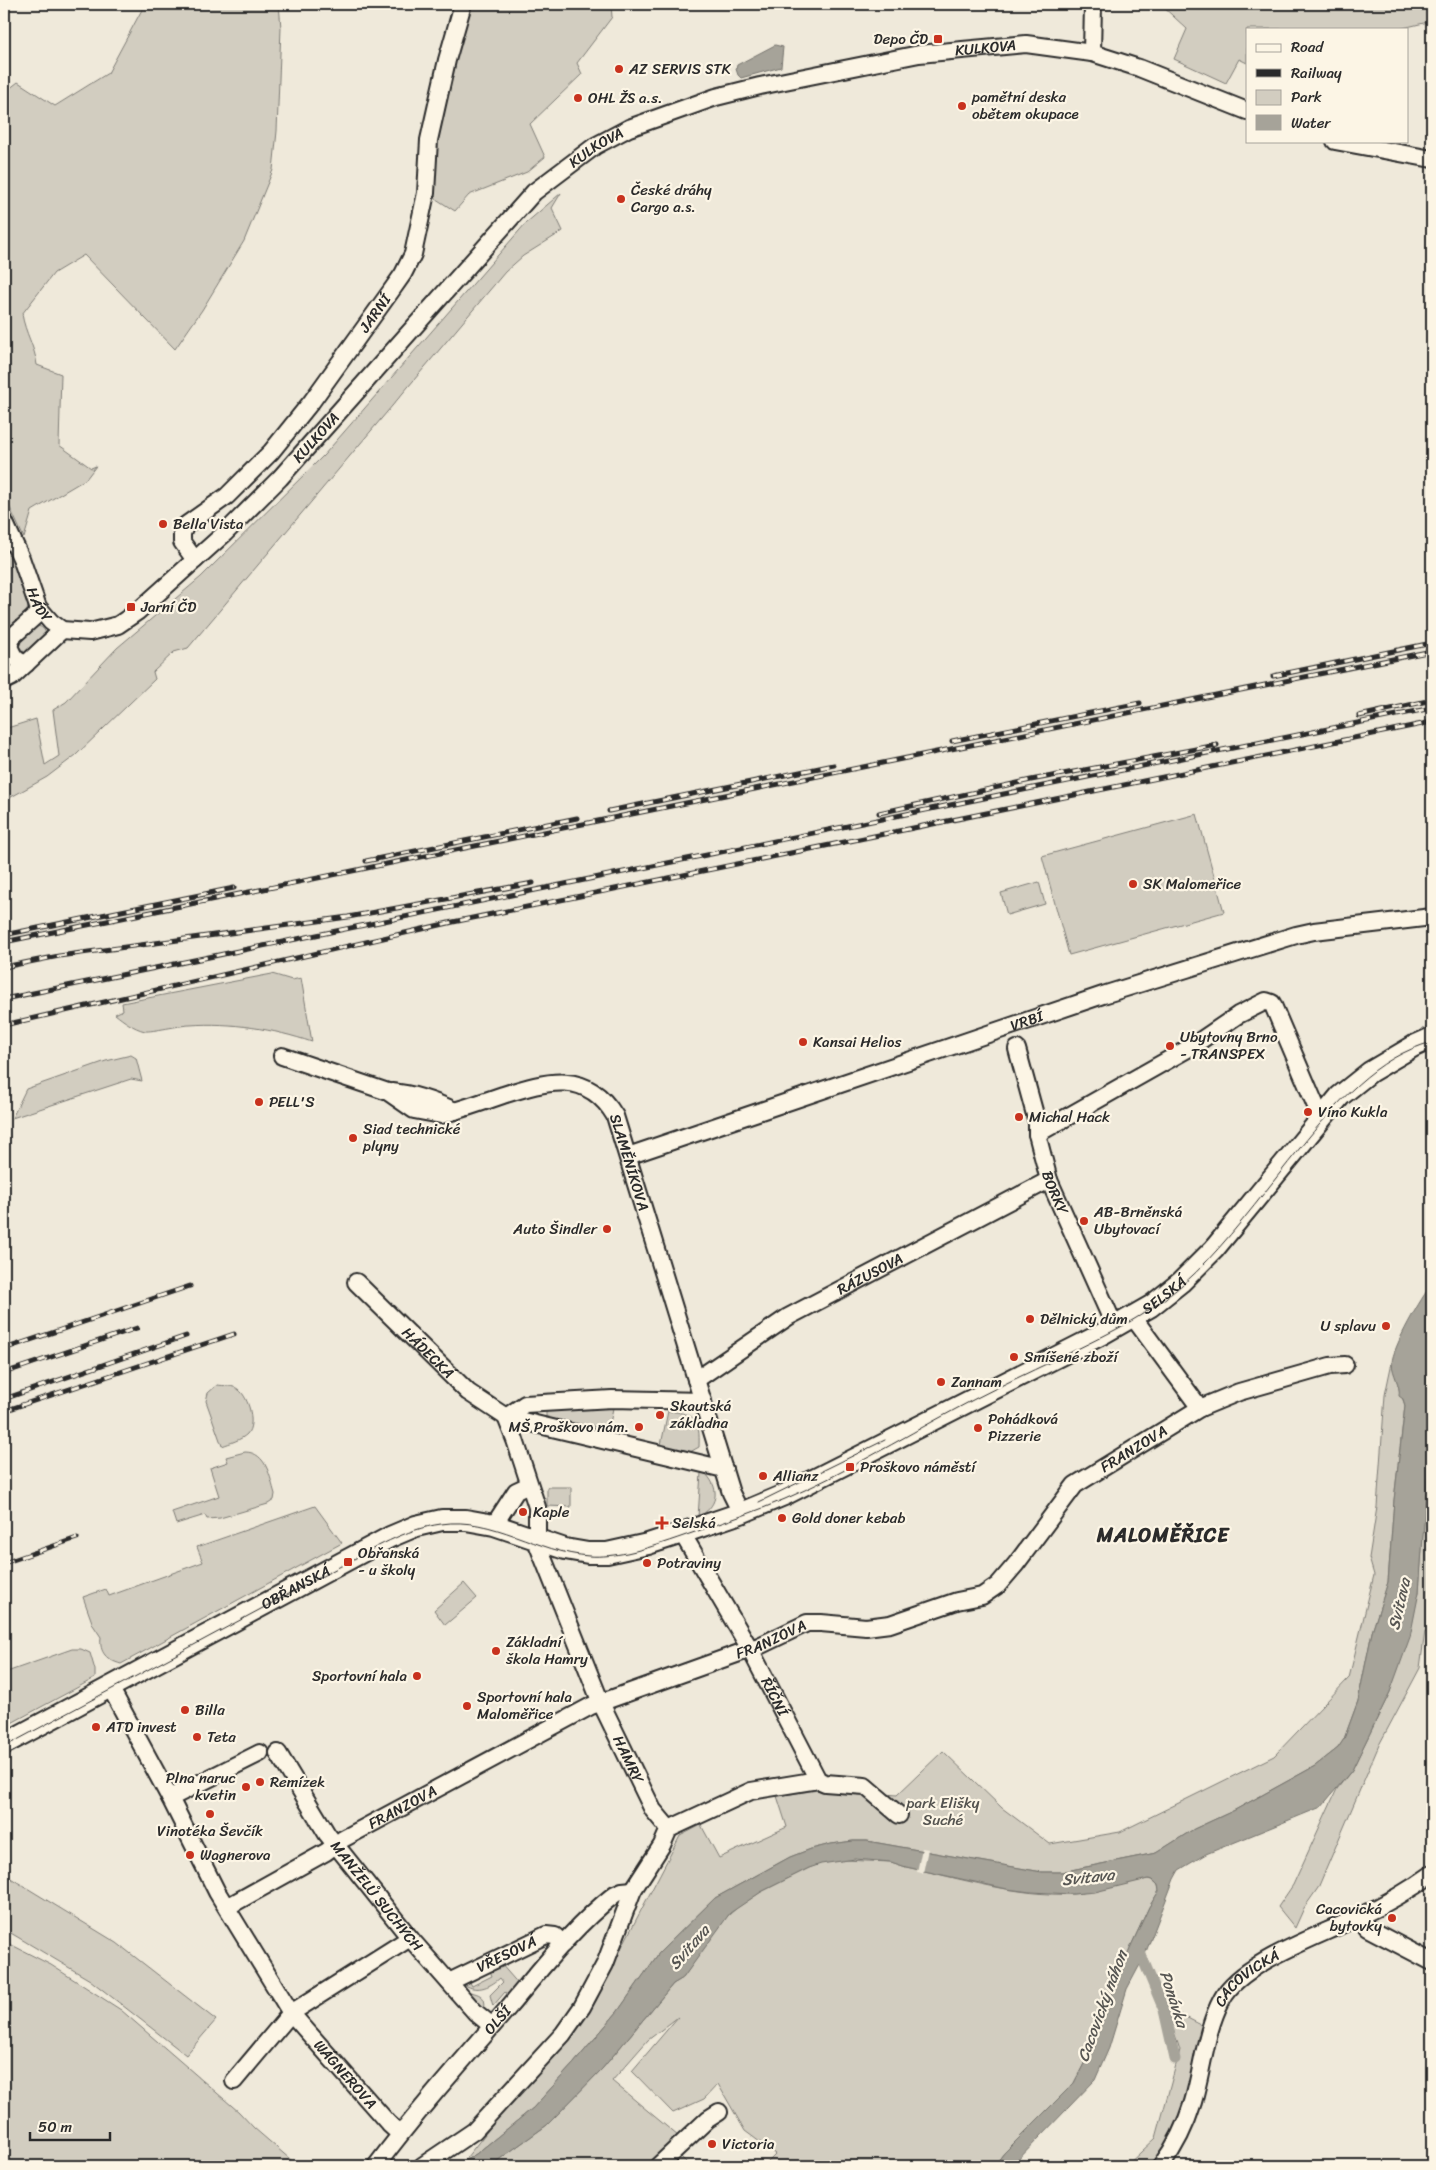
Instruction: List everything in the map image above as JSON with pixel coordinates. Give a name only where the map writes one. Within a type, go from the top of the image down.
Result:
[{"type":"main road","name":"SELSKÁ","points":[[607,1553],[648,1544],[741,1513],[851,1462],[1115,1327],[1137,1323],[1164,1296],[1199,1266],[1340,1096],[1362,1077],[1414,1046],[1431,1039]]},
{"type":"main road","name":"OBŘANSKÁ","points":[[4,1744],[402,1531],[442,1520],[478,1521],[565,1549],[588,1553],[607,1553]]},
{"type":"street","name":"JARNÍ","points":[[195,560],[182,542],[182,533],[186,525],[227,496],[271,452],[312,401],[391,292],[413,254],[426,193],[429,140],[447,60],[463,4]]},
{"type":"street","points":[[1092,53],[1093,4]]},
{"type":"street","name":"KULKOVA","points":[[118,625],[137,612],[195,560],[280,478],[534,192],[595,146],[636,125],[716,97],[760,86],[919,54],[1026,44],[1092,53],[1139,68],[1246,111]]},
{"type":"street","points":[[1340,142],[1432,160]]},
{"type":"street","name":"HÁDY","points":[[4,521],[21,558],[41,611],[51,622],[62,630],[90,632],[118,625]]},
{"type":"street","points":[[26,664],[17,661],[12,656],[9,646],[13,636],[41,611]]},
{"type":"street","points":[[4,681],[12,677],[62,630]]},
{"type":"street","name":"VRBÍ","points":[[628,1156],[1124,988],[1306,932],[1432,917]]},
{"type":"street","points":[[1037,1134],[1191,1047],[1238,1014],[1266,1000],[1272,1003],[1321,1118]]},
{"type":"street","name":"BORKY","points":[[1016,1049],[1037,1122],[1037,1134],[1049,1180],[1115,1327]]},
{"type":"street","name":"SLAMĚNÍKOVA","points":[[282,1056],[388,1092],[403,1093],[443,1105],[455,1111],[537,1084],[558,1081],[573,1083],[601,1096],[615,1116],[696,1380]]},
{"type":"street","name":"RÁZUSOVA","points":[[696,1380],[788,1316],[1049,1180]]},
{"type":"street","name":"HÁDECKÁ","points":[[356,1282],[468,1392],[506,1417]]},
{"type":"street","points":[[1137,1323],[1200,1408]]},
{"type":"street","name":"FRANZOVA","points":[[336,1845],[343,1839],[508,1752],[553,1725],[600,1703],[750,1649],[807,1624],[821,1623],[866,1628],[890,1624],[957,1601],[982,1596],[990,1592],[1016,1564],[1076,1486],[1200,1408],[1239,1392],[1330,1366],[1345,1365]]},
{"type":"street","points":[[696,1380],[731,1493],[741,1513]]},
{"type":"street","points":[[506,1417],[525,1404],[612,1399],[703,1401]]},
{"type":"street","points":[[506,1417],[724,1469]]},
{"type":"street","points":[[506,1417],[537,1507],[535,1539]]},
{"type":"street","points":[[494,1525],[516,1491],[529,1484]]},
{"type":"street","name":"ŘÍČNÍ","points":[[682,1533],[750,1649],[818,1780]]},
{"type":"street","name":"HAMRY","points":[[535,1539],[600,1703],[653,1810],[669,1829]]},
{"type":"street","name":"WÁGNEROVA","points":[[110,1687],[170,1798],[217,1892],[291,2012],[389,2124],[400,2134]]},
{"type":"street","points":[[170,1798],[260,1753]]},
{"type":"street","name":"MANŽELŮ SUCHÝCH","points":[[278,1753],[327,1834],[410,1938],[475,2012],[492,2026]]},
{"type":"street","points":[[422,2166],[474,2131],[563,2034],[582,2007],[605,1964],[633,1890],[662,1845],[669,1829],[751,1791],[818,1780],[825,1783],[865,1786],[899,1815]]},
{"type":"street","points":[[227,1907],[336,1845]]},
{"type":"street","name":"CACOVICKÁ","points":[[1161,2166],[1186,2122],[1211,2026],[1222,1998],[1249,1970],[1360,1917],[1414,1887],[1432,1874]]},
{"type":"street","name":"OLŠÍ","points":[[376,2166],[400,2134],[563,1944],[615,1894],[633,1890]]},
{"type":"street","points":[[1360,1917],[1368,1928],[1432,1962]]},
{"type":"street","name":"VŘESOVÁ","points":[[449,1982],[546,1935],[555,1936],[563,1944]]},
{"type":"street","points":[[234,2081],[291,2012],[410,1938]]},
{"type":"street","points":[[658,2166],[708,2119],[719,2112]]},
{"type":"green space","points":[[145,4],[279,4],[281,28],[277,131],[273,170],[244,241],[202,310],[175,349],[84,255],[54,273],[22,314],[37,365],[61,374],[59,445],[91,468],[96,466],[86,479],[32,511],[24,538],[4,495],[4,93],[18,82],[55,106],[108,73]]},
{"type":"green space","points":[[470,4],[611,4],[612,17],[577,63],[582,74],[530,124],[545,157],[527,172],[469,195],[455,211],[433,197],[440,119],[454,56]]},
{"type":"green space","points":[[1160,4],[1432,4],[1432,21],[1403,28],[1246,28],[1246,62],[1239,59],[1226,83],[1174,59],[1187,29]]},
{"type":"green space","points":[[561,193],[552,208],[563,231],[523,256],[505,272],[188,648],[174,652],[153,672],[155,679],[76,755],[47,777],[4,801],[4,729],[36,719],[45,765],[59,756],[53,710],[66,702],[117,648],[201,577],[324,455],[526,223]]},
{"type":"green space","points":[[4,535],[28,606],[27,611],[4,634]]},
{"type":"green space","points":[[34,626],[42,627],[46,634],[31,652],[25,653],[18,645],[19,639]]},
{"type":"green space","name":"SK Malomeřice","points":[[1197,814],[1224,912],[1069,955],[1042,856]]},
{"type":"green space","points":[[1039,882],[1045,904],[1007,915],[1001,893]]},
{"type":"green space","points":[[272,974],[292,980],[301,978],[312,1042],[282,1033],[237,1026],[186,1025],[145,1031],[125,1022],[115,1014],[123,1010],[122,1003]]},
{"type":"green space","points":[[131,1055],[136,1058],[142,1081],[131,1079],[12,1118],[26,1089],[106,1061]]},
{"type":"green space","name":"park Elišky Suché","points":[[1392,1362],[1405,1405],[1394,1500],[1388,1582],[1372,1632],[1358,1701],[1344,1739],[1338,1748],[1315,1766],[1235,1810],[1194,1829],[1156,1853],[1061,1872],[1042,1872],[867,1841],[832,1844],[790,1857],[715,1898],[659,1953],[618,2011],[533,2108],[476,2154],[463,2162],[497,2119],[582,2023],[680,1836],[701,1825],[719,1858],[787,1827],[777,1796],[825,1789],[897,1795],[943,1751],[1002,1808],[1050,1844],[1120,1832],[1274,1756],[1349,1678],[1374,1575],[1369,1558],[1377,1507],[1385,1395]]},
{"type":"green space","points":[[217,1385],[237,1388],[246,1399],[251,1418],[250,1430],[245,1436],[222,1446],[206,1401],[208,1393]]},
{"type":"green space","points":[[613,1408],[609,1429],[546,1418],[546,1410]]},
{"type":"green space","points":[[668,1411],[685,1414],[694,1420],[699,1430],[699,1447],[690,1452],[661,1445]]},
{"type":"green space","points":[[245,1452],[258,1456],[263,1461],[275,1494],[274,1500],[268,1504],[220,1518],[207,1519],[205,1515],[176,1524],[172,1512],[219,1496],[210,1468],[228,1462],[226,1457]]},
{"type":"green space","points":[[701,1473],[706,1474],[711,1480],[714,1486],[715,1498],[709,1508],[698,1517]]},
{"type":"green space","points":[[547,1487],[571,1487],[571,1507],[547,1506]]},
{"type":"green space","points":[[1425,1500],[1432,1502],[1432,1634],[1425,1631],[1420,1668],[1379,1745],[1318,1888],[1304,1908],[1295,1928],[1278,1907],[1293,1885],[1337,1789],[1352,1770],[1390,1692],[1419,1592]]},
{"type":"green space","points":[[315,1506],[342,1543],[121,1664],[105,1655],[101,1647],[101,1637],[93,1625],[83,1597],[106,1589],[109,1596],[203,1562],[197,1547]]},
{"type":"green space","points":[[464,1583],[477,1598],[445,1625],[434,1610]]},
{"type":"green space","points":[[72,1649],[81,1649],[90,1653],[95,1670],[95,1678],[4,1727],[4,1673]]},
{"type":"green space","points":[[843,1860],[891,1862],[968,1881],[1032,1893],[1082,1893],[1148,1879],[1155,1882],[1158,1886],[1159,1891],[1149,1907],[1130,1948],[1090,2052],[1074,2083],[1004,2153],[994,2166],[764,2166],[776,2154],[745,2131],[718,2084],[704,2099],[673,2113],[632,2071],[678,2017],[648,2040],[612,2081],[678,2136],[648,2166],[490,2166],[547,2125],[602,2069],[673,1984],[683,1978],[722,1921],[738,1907],[761,1892],[809,1868],[821,1863]]},
{"type":"green space","points":[[4,1874],[117,1943],[216,2020],[186,2055],[90,1980],[4,1929]]},
{"type":"green space","points":[[4,1941],[51,1965],[121,2010],[239,2112],[254,2128],[298,2166],[4,2166]]},
{"type":"green space","points":[[500,1963],[521,1987],[509,1995],[505,1992],[493,2006],[490,1995],[503,1982],[500,1978],[487,1987],[482,1988],[472,1988],[462,1983],[468,1979],[472,1986],[492,1976],[489,1968]]},
{"type":"green space","points":[[463,1991],[480,1995],[485,2005],[484,2011]]},
{"type":"green space","points":[[1166,2007],[1205,2027],[1188,2103],[1156,2166],[1126,2166],[1156,2138],[1180,2050]]},
{"type":"green space","points":[[680,2156],[690,2166],[669,2166]]},
{"type":"water","points":[[775,45],[783,47],[781,67],[741,78],[738,75],[737,65]]},
{"type":"water","name":"Svitava","points":[[1432,1284],[1432,1447],[1427,1481],[1419,1592],[1410,1637],[1390,1692],[1352,1770],[1321,1807],[1206,1854],[1179,1870],[1144,1957],[1127,1989],[1109,2048],[1095,2080],[1012,2166],[994,2166],[1004,2153],[1074,2083],[1090,2052],[1130,1948],[1149,1907],[1159,1891],[1158,1885],[1153,1880],[1148,1879],[1095,1892],[1073,1894],[1007,1889],[891,1862],[855,1859],[821,1864],[809,1868],[761,1892],[730,1913],[683,1978],[673,1984],[602,2069],[547,2125],[490,2166],[456,2166],[476,2154],[533,2108],[618,2011],[659,1953],[715,1898],[790,1857],[831,1844],[867,1841],[1042,1872],[1061,1872],[1156,1853],[1194,1829],[1235,1810],[1315,1766],[1338,1748],[1344,1739],[1358,1701],[1372,1632],[1388,1582],[1394,1500],[1405,1406],[1403,1399],[1399,1396],[1399,1388],[1392,1367],[1393,1356],[1408,1322]]},
{"type":"pier","points":[[922,1848],[928,1849],[923,1873],[917,1872]]},
{"type":"waterway","name":"Ponávka","points":[[1139,1950],[1164,2010],[1175,2059]]},
{"type":"tram line","points":[[4,1747],[365,1553],[415,1530],[441,1524],[479,1525],[552,1549],[594,1556],[613,1555],[653,1546],[740,1517],[828,1479],[974,1399],[1115,1330],[1164,1300],[1186,1282],[1219,1248],[1314,1131],[1358,1084],[1392,1059],[1411,1049],[1432,1042]]},
{"type":"tram line","points":[[759,1502],[885,1440]]},
{"type":"railway","points":[[1273,676],[1432,643]]},
{"type":"railway","points":[[4,942],[1432,651]]},
{"type":"railway","points":[[1359,716],[1432,700]]},
{"type":"railway","points":[[952,741],[1140,703]]},
{"type":"railway","points":[[4,999],[1432,708]]},
{"type":"railway","points":[[4,1025],[453,922],[1432,722]]},
{"type":"railway","points":[[879,813],[1031,780],[1217,745]]},
{"type":"railway","points":[[609,811],[834,765]]},
{"type":"railway","points":[[366,861],[577,818]]},
{"type":"railway","points":[[4,967],[59,956],[348,917],[533,883]]},
{"type":"railway","points":[[4,935],[234,888]]},
{"type":"railway","points":[[4,1349],[190,1286]]},
{"type":"railway","points":[[4,1373],[137,1328]]},
{"type":"railway","points":[[4,1411],[234,1334]]},
{"type":"railway","points":[[4,1399],[186,1336]]},
{"type":"railway","points":[[4,1563],[77,1538]]},
{"type":"place","name":"Depo ČD","points":[[938,39]]},
{"type":"place","name":"AZ SERVIS STK","points":[[619,69]]},
{"type":"place","name":"OHL ŽS a.s.","points":[[578,98]]},
{"type":"place","name":"pamětní deska obětem okupace","points":[[962,106]]},
{"type":"place","name":"České dráhy Cargo a.s.","points":[[621,199]]},
{"type":"place","name":"Bella Vista","points":[[163,524]]},
{"type":"place","name":"Jarní ČD","points":[[131,607]]},
{"type":"place","name":"SK Malomeřice","points":[[1133,884]]},
{"type":"place","name":"Kansai Helios","points":[[803,1042]]},
{"type":"place","name":"Ubytovny Brno - TRANSPEX","points":[[1170,1046]]},
{"type":"place","name":"PELL'S","points":[[259,1102]]},
{"type":"place","name":"Víno Kukla","points":[[1308,1112]]},
{"type":"place","name":"Michal Hack","points":[[1019,1117]]},
{"type":"place","name":"Siad technické plyny","points":[[353,1138]]},
{"type":"place","name":"AB-Brněnská Ubytovací","points":[[1084,1221]]},
{"type":"place","name":"Auto Šindler","points":[[607,1229]]},
{"type":"place","name":"Dělnický dům","points":[[1030,1319]]},
{"type":"place","name":"U splavu","points":[[1386,1326]]},
{"type":"place","name":"Smíšené zboží","points":[[1014,1357]]},
{"type":"place","name":"Zannam","points":[[941,1382]]},
{"type":"place","name":"Skautská základna","points":[[660,1415]]},
{"type":"place","name":"MŠ Proškovo nám.","points":[[639,1427]]},
{"type":"place","name":"Pohádková Pizzerie","points":[[978,1428]]},
{"type":"place","name":"Proškovo náměstí","points":[[850,1467]]},
{"type":"place","name":"Allianz","points":[[763,1476]]},
{"type":"place","name":"Kaple","points":[[523,1512]]},
{"type":"place","name":"Gold doner kebab","points":[[782,1518]]},
{"type":"place","name":"Selská","points":[[662,1523]]},
{"type":"place","name":"Obřanská - u školy","points":[[348,1562]]},
{"type":"place","name":"Potraviny","points":[[647,1563]]},
{"type":"place","name":"Základní škola Hamry","points":[[496,1651]]},
{"type":"place","name":"Sportovní hala","points":[[417,1676]]},
{"type":"place","name":"Sportovní hala Maloměřice","points":[[467,1706]]},
{"type":"place","name":"Billa","points":[[185,1710]]},
{"type":"place","name":"ATD invest","points":[[96,1727]]},
{"type":"place","name":"Teta","points":[[197,1737]]},
{"type":"place","name":"Remízek","points":[[260,1782]]},
{"type":"place","name":"Plna naruc kvetin","points":[[246,1787]]},
{"type":"place","name":"Vinotéka Ševčík","points":[[210,1814]]},
{"type":"place","name":"Wagnerova","points":[[190,1855]]},
{"type":"place","name":"Cacovická bytovky","points":[[1392,1918]]},
{"type":"place","name":"Victoria","points":[[712,2144]]},
{"type":"district","name":"MALOMĚŘICE","points":[[1163,1535]]},
{"type":"water label","name":"Cacovický náhon","points":[[1102,2006]]}]
